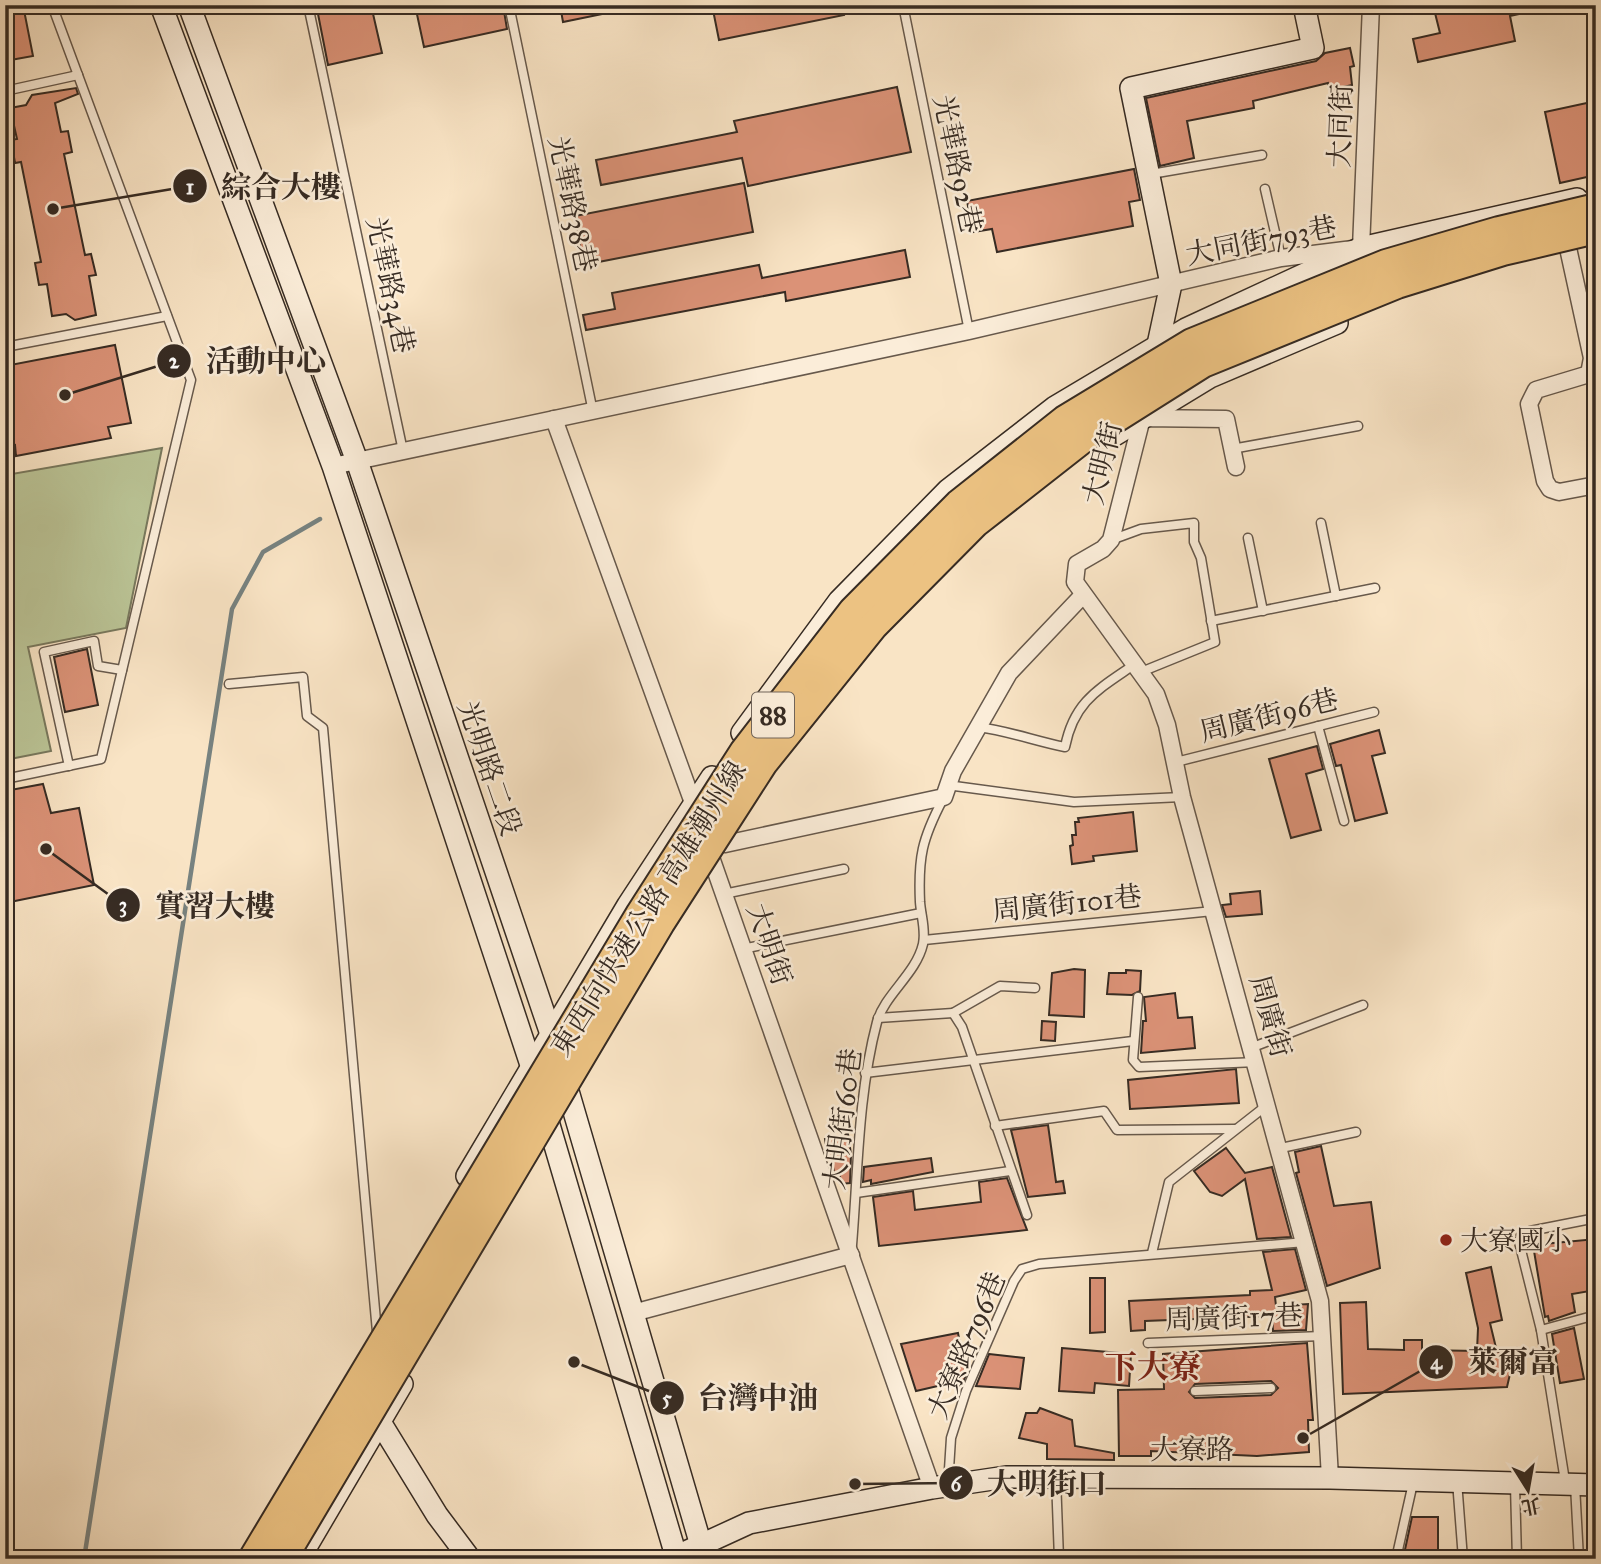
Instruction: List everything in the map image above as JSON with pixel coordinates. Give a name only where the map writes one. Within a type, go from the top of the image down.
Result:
[{"type":"highway","name":"東西向快速公路 高雄潮州線","points":[[253,1559],[641,913],[744,752],[853,611],[959,504],[1065,420],[1192,343],[1386,264],[1499,231],[1596,208]]},
{"type":"highway","name":"東西向快速公路 高雄潮州線","points":[[282,1559],[660,923],[763,763],[873,626],[975,523],[1081,440],[1203,363],[1397,284],[1503,251],[1596,229]]},
{"type":"street","name":"光明路二段","points":[[161,5],[333,466],[531,1065],[676,1558]]},
{"type":"street","name":"光明路二段","points":[[189,5],[357,461],[551,1035],[703,1551]]},
{"type":"street","name":"大明街","points":[[1083,595],[1074,582],[1077,565],[1111,540],[1142,418],[1171,284],[1131,88],[1313,48],[1304,5]]},
{"type":"street","name":"大同街","points":[[1361,248],[1371,5]]},
{"type":"street","points":[[238,1559],[377,1332],[531,1065],[628,905],[693,805],[839,601],[948,491],[1055,407],[1157,346],[1186,329],[1361,248],[1596,195]]},
{"type":"street","points":[[299,1559],[669,928],[724,844],[774,769],[882,632],[981,531],[1089,450],[1210,377],[1402,295],[1596,242]]},
{"type":"street","name":"大同街793巷","points":[[333,466],[970,331],[1281,258],[1361,248]]},
{"type":"street","points":[[1568,248],[1592,358],[1592,374],[1535,390],[1530,404],[1545,481],[1550,489],[1559,492],[1596,485]]},
{"type":"street","points":[[1142,418],[1226,419],[1236,467]]},
{"type":"street","name":"大明街","points":[[554,419],[851,1255],[940,1486]]},
{"type":"street","points":[[724,844],[946,791],[976,727],[1009,673],[1083,595]]},
{"type":"street","name":"周廣街","points":[[1083,595],[1156,694],[1176,762],[1182,797],[1281,1148],[1320,1301],[1320,1386],[1330,1478]]},
{"type":"street","points":[[633,1313],[851,1255]]},
{"type":"street","points":[[377,1332],[380,1422],[437,1515],[470,1559]]},
{"type":"street","points":[[617,1355],[643,1346]]},
{"type":"street","name":"大寮路","points":[[676,1558],[703,1551],[749,1523],[940,1486],[1006,1477],[1330,1478],[1579,1485]]},
{"type":"lane","points":[[5,779],[101,759],[191,380],[52,5]]},
{"type":"lane","name":"光華路34巷","points":[[308,5],[403,451]]},
{"type":"lane","name":"光華路38巷","points":[[509,5],[593,412]]},
{"type":"lane","name":"光華路92巷","points":[[903,5],[970,331]]},
{"type":"lane","points":[[5,91],[78,75]]},
{"type":"lane","points":[[1148,174],[1262,155]]},
{"type":"lane","points":[[1265,189],[1281,258]]},
{"type":"lane","points":[[5,347],[167,316]]},
{"type":"lane","points":[[1232,449],[1358,426]]},
{"type":"lane","points":[[976,727],[1014,732],[1028,740],[1065,747],[1076,712],[1093,692],[1138,668],[1214,642],[1201,558],[1194,542],[1194,523],[1140,529],[1111,540]]},
{"type":"lane","points":[[1321,523],[1336,596]]},
{"type":"lane","points":[[1248,538],[1263,611]]},
{"type":"lane","points":[[1211,621],[1376,588]]},
{"type":"lane","points":[[69,766],[44,652],[94,641],[98,666],[122,670]]},
{"type":"lane","points":[[229,684],[303,677],[307,716],[323,728],[377,1332]]},
{"type":"lane","name":"周廣街96巷","points":[[1176,762],[1374,712]]},
{"type":"lane","points":[[1318,726],[1345,821]]},
{"type":"lane","points":[[946,791],[1074,802],[1182,797]]},
{"type":"lane","name":"大明街60巷","points":[[851,1255],[865,1073],[878,1018],[911,972],[923,940],[919,871],[924,834],[946,791]]},
{"type":"lane","points":[[724,894],[844,869]]},
{"type":"lane","name":"周廣街101巷","points":[[923,940],[1214,911]]},
{"type":"lane","points":[[741,949],[921,913]]},
{"type":"lane","points":[[878,1018],[953,1013],[1000,986],[1035,988]]},
{"type":"lane","points":[[1138,997],[1133,1060],[1139,1068],[1255,1055],[1363,1005]]},
{"type":"lane","points":[[953,1013],[962,1027],[1027,1215]]},
{"type":"lane","points":[[865,1073],[1133,1041]]},
{"type":"lane","points":[[1269,1105],[1169,1182],[1152,1253],[1306,1242]]},
{"type":"lane","points":[[995,1126],[1104,1111],[1117,1130],[1236,1129]]},
{"type":"lane","points":[[1281,1148],[1356,1132]]},
{"type":"lane","points":[[856,1193],[1010,1171]]},
{"type":"lane","points":[[1579,1559],[1579,1485],[1520,1253],[1521,1235],[1596,1218]]},
{"type":"lane","name":"大寮路796巷","points":[[940,1486],[966,1391],[1014,1281],[1022,1269],[1039,1264],[1152,1253]]},
{"type":"lane","points":[[1541,1330],[1596,1315]]},
{"type":"lane","name":"周廣街17巷","points":[[1148,1343],[1322,1336]]},
{"type":"lane","points":[[1195,1391],[1271,1388]]},
{"type":"lane","points":[[1056,1477],[1059,1559]]},
{"type":"lane","points":[[1396,1559],[1414,1480]]},
{"type":"lane","points":[[1457,1481],[1463,1559]]},
{"type":"lane","points":[[1515,1483],[1517,1559]]},
{"type":"green space","points":[[162,448],[126,628],[28,647],[51,751],[5,760],[5,501],[11,500],[6,475]]},
{"type":"building","points":[[5,5],[23,5],[33,56],[5,61]]},
{"type":"building","points":[[371,5],[382,53],[328,65],[318,14]]},
{"type":"building","points":[[415,5],[503,5],[507,29],[424,47]]},
{"type":"building","points":[[560,5],[616,5],[617,11],[563,22]]},
{"type":"building","points":[[712,5],[842,5],[844,15],[719,40]]},
{"type":"building","points":[[1433,5],[1533,5],[1533,11],[1510,16],[1515,41],[1418,62],[1413,39],[1440,33]]},
{"type":"building","points":[[1350,48],[1354,66],[1350,67],[1352,85],[1330,90],[1328,83],[1253,101],[1254,108],[1187,121],[1194,158],[1160,166],[1146,98],[1316,61],[1325,53]]},
{"type":"building","points":[[897,87],[911,152],[748,186],[742,158],[601,185],[596,160],[737,132],[734,121]]},
{"type":"building","points":[[76,88],[78,94],[55,103],[61,132],[68,131],[72,152],[64,154],[85,255],[91,254],[96,275],[89,276],[96,315],[75,320],[66,314],[52,316],[47,284],[39,285],[35,263],[41,262],[21,162],[15,163],[11,140],[17,139],[10,108],[26,105],[32,95]]},
{"type":"building","points":[[1596,101],[1596,175],[1560,183],[1545,112]]},
{"type":"building","points":[[1134,169],[1140,200],[1129,202],[1133,226],[997,252],[992,229],[973,232],[967,201]]},
{"type":"building","points":[[744,183],[753,232],[583,265],[575,216]]},
{"type":"building","points":[[905,250],[910,277],[786,301],[785,292],[586,330],[583,315],[615,309],[612,293],[759,265],[762,278]]},
{"type":"building","points":[[115,345],[131,423],[108,427],[111,438],[16,456],[15,445],[5,447],[5,366]]},
{"type":"building","points":[[87,649],[98,705],[65,712],[54,657]]},
{"type":"building","points":[[1379,730],[1385,753],[1372,756],[1387,813],[1355,821],[1341,765],[1336,766],[1330,744]]},
{"type":"building","points":[[1317,746],[1323,769],[1306,774],[1321,830],[1291,838],[1269,759]]},
{"type":"building","points":[[43,784],[51,813],[79,808],[94,885],[5,903],[5,791]]},
{"type":"building","points":[[1133,812],[1137,851],[1093,856],[1094,861],[1072,864],[1070,846],[1073,845],[1072,835],[1076,835],[1075,822],[1079,822],[1078,818]]},
{"type":"building","points":[[1260,891],[1262,914],[1226,917],[1222,905],[1231,904],[1230,894]]},
{"type":"building","points":[[1085,970],[1084,1017],[1049,1015],[1052,973]]},
{"type":"building","points":[[1126,970],[1141,971],[1140,991],[1132,995],[1107,994],[1109,973],[1126,973]]},
{"type":"building","points":[[1175,993],[1178,1018],[1192,1017],[1195,1048],[1141,1053],[1143,1021],[1146,1021],[1144,997]]},
{"type":"building","points":[[1042,1021],[1056,1022],[1055,1041],[1041,1040]]},
{"type":"building","points":[[1236,1069],[1239,1103],[1130,1109],[1128,1080]]},
{"type":"building","points":[[1048,1125],[1056,1182],[1063,1181],[1065,1193],[1028,1197],[1011,1130]]},
{"type":"building","points":[[848,1134],[851,1154],[850,1183],[840,1184],[840,1177],[835,1178],[831,1156],[828,1157],[825,1139]]},
{"type":"building","points":[[1321,1146],[1334,1206],[1371,1202],[1380,1268],[1327,1286],[1296,1173],[1299,1172],[1295,1152]]},
{"type":"building","points":[[1226,1148],[1245,1173],[1272,1167],[1291,1237],[1257,1239],[1245,1179],[1222,1196],[1210,1192],[1194,1171]]},
{"type":"building","points":[[931,1158],[933,1172],[871,1184],[871,1180],[863,1182],[864,1167]]},
{"type":"building","points":[[1007,1178],[1027,1230],[879,1246],[873,1197],[913,1191],[915,1210],[981,1202],[979,1182]]},
{"type":"building","points":[[1596,1239],[1596,1290],[1572,1294],[1575,1312],[1549,1321],[1548,1316],[1545,1317],[1533,1245]]},
{"type":"building","points":[[1295,1249],[1306,1290],[1275,1297],[1276,1306],[1308,1304],[1306,1330],[1273,1331],[1272,1316],[1145,1321],[1145,1330],[1131,1331],[1129,1301],[1250,1295],[1250,1291],[1272,1290],[1263,1252]]},
{"type":"building","points":[[1491,1267],[1502,1320],[1490,1323],[1497,1352],[1516,1348],[1507,1387],[1343,1394],[1340,1303],[1366,1302],[1368,1349],[1404,1350],[1404,1340],[1422,1340],[1422,1350],[1477,1351],[1478,1328],[1466,1273]]},
{"type":"building","points":[[1090,1278],[1105,1278],[1105,1332],[1090,1333]]},
{"type":"building","points":[[1574,1328],[1584,1379],[1560,1383],[1552,1334]]},
{"type":"building","points":[[958,1333],[966,1375],[964,1380],[916,1391],[901,1344]]},
{"type":"building","points":[[1307,1343],[1313,1420],[1308,1420],[1309,1452],[1257,1456],[1151,1451],[1151,1456],[1119,1456],[1118,1390],[1164,1389],[1163,1354]],"holes":[[[1271,1381],[1278,1388],[1271,1395],[1195,1398],[1189,1392],[1195,1384]]]},
{"type":"building","points":[[1062,1348],[1131,1354],[1129,1386],[1095,1383],[1094,1393],[1059,1391]]},
{"type":"building","points":[[989,1354],[1024,1358],[1020,1389],[976,1386]]},
{"type":"building","points":[[1040,1408],[1072,1420],[1075,1446],[1114,1453],[1114,1460],[1047,1459],[1047,1444],[1019,1438],[1026,1413],[1037,1413]]},
{"type":"building","points":[[1412,1517],[1438,1517],[1438,1559],[1403,1559]]},
{"type":"waterway","points":[[84,1559],[232,609],[263,552],[320,519]]},
{"type":"place","name":"綜合大樓","points":[[53,209]]},
{"type":"place","name":"活動中心","points":[[65,395]]},
{"type":"place","name":"實習大樓","points":[[46,849]]},
{"type":"place","name":"大寮國小","points":[[1446,1240]]},
{"type":"place","name":"台灣中油","points":[[574,1362]]},
{"type":"place","name":"萊爾富","points":[[1303,1438]]},
{"type":"place","name":"大明街口","points":[[855,1484]]},
{"type":"district","name":"下大寮","points":[[1153,1367]]}]
